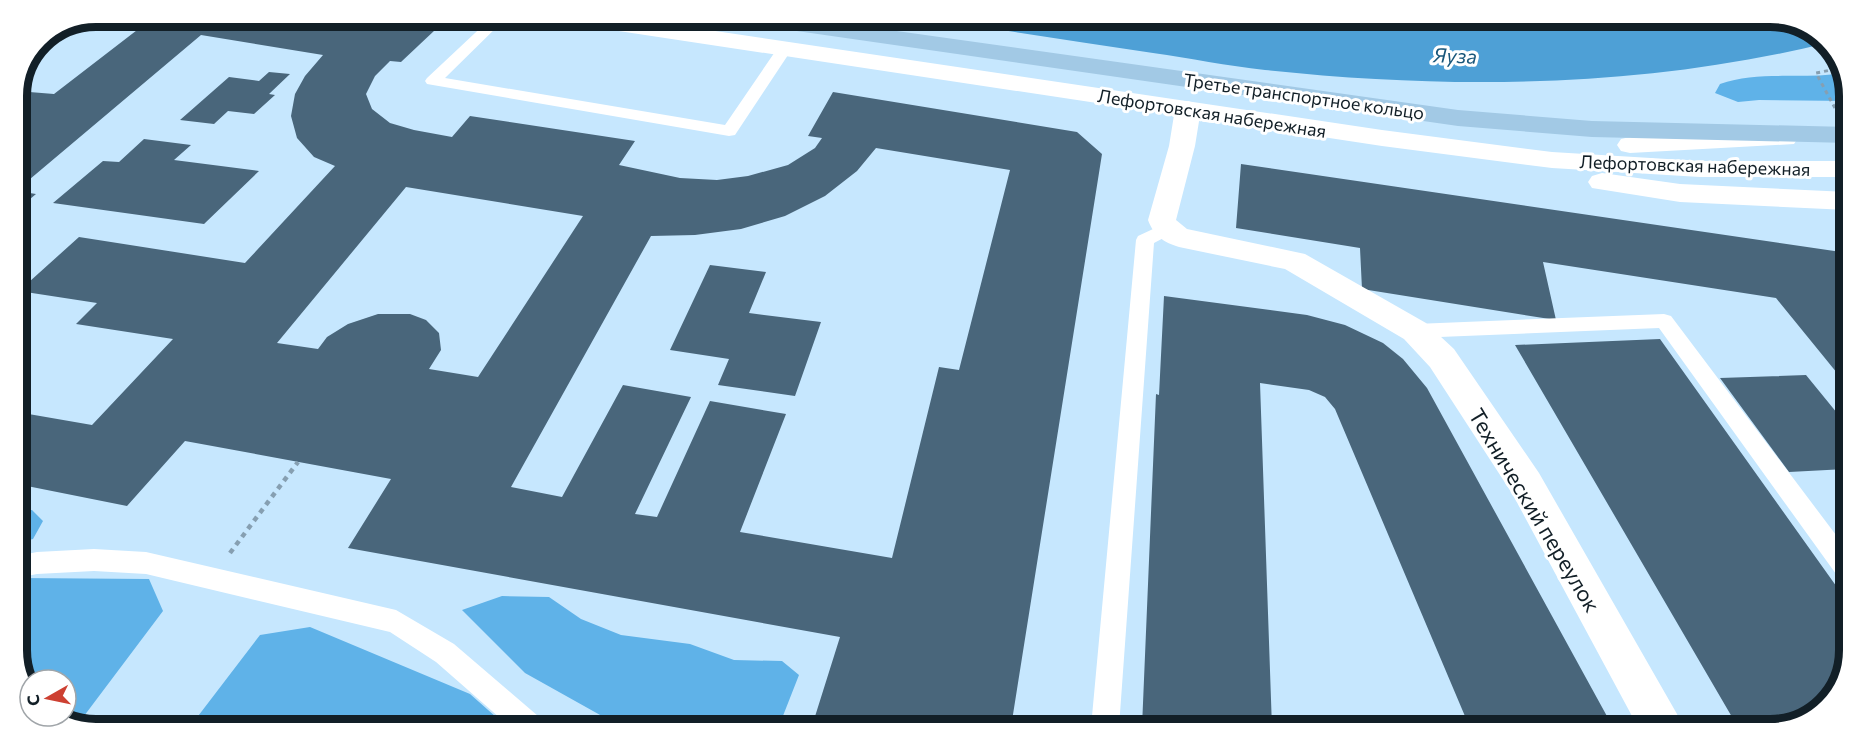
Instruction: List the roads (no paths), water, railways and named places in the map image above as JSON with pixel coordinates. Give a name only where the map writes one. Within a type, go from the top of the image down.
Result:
[{"type":"main road","name":"Лефортовская набережная","points":[[639,27],[1382,138],[1552,160],[1700,169],[1839,169]]},
{"type":"main road","points":[[748,27],[915,69]]},
{"type":"main road","name":"Третье транспортное кольцо","points":[[819,27],[1458,117],[1592,129],[1838,128]]},
{"type":"main road","points":[[1166,229],[1162,220],[1182,146],[1188,108]]},
{"type":"main road","points":[[1382,138],[1532,145],[1653,145],[1838,128]]},
{"type":"main road","points":[[1382,138],[1541,173],[1680,193],[1839,201]]},
{"type":"main road","name":"Технический переулок","points":[[1166,229],[1179,237],[1294,261],[1415,332],[1442,358],[1526,484],[1656,719]]},
{"type":"lane","points":[[490,27],[433,81],[729,131],[784,49]]},
{"type":"lane","points":[[1106,719],[1145,240],[1166,229]]},
{"type":"lane","points":[[1415,332],[1664,321],[1839,558]]},
{"type":"lane","points":[[27,565],[94,560],[146,563],[396,622],[445,653],[521,719]]},
{"type":"water","name":"Яуза","points":[[985,27],[1770,27],[1800,34],[1817,45],[1758,58],[1688,69],[1618,77],[1547,81],[1406,81],[1251,68]]}]
